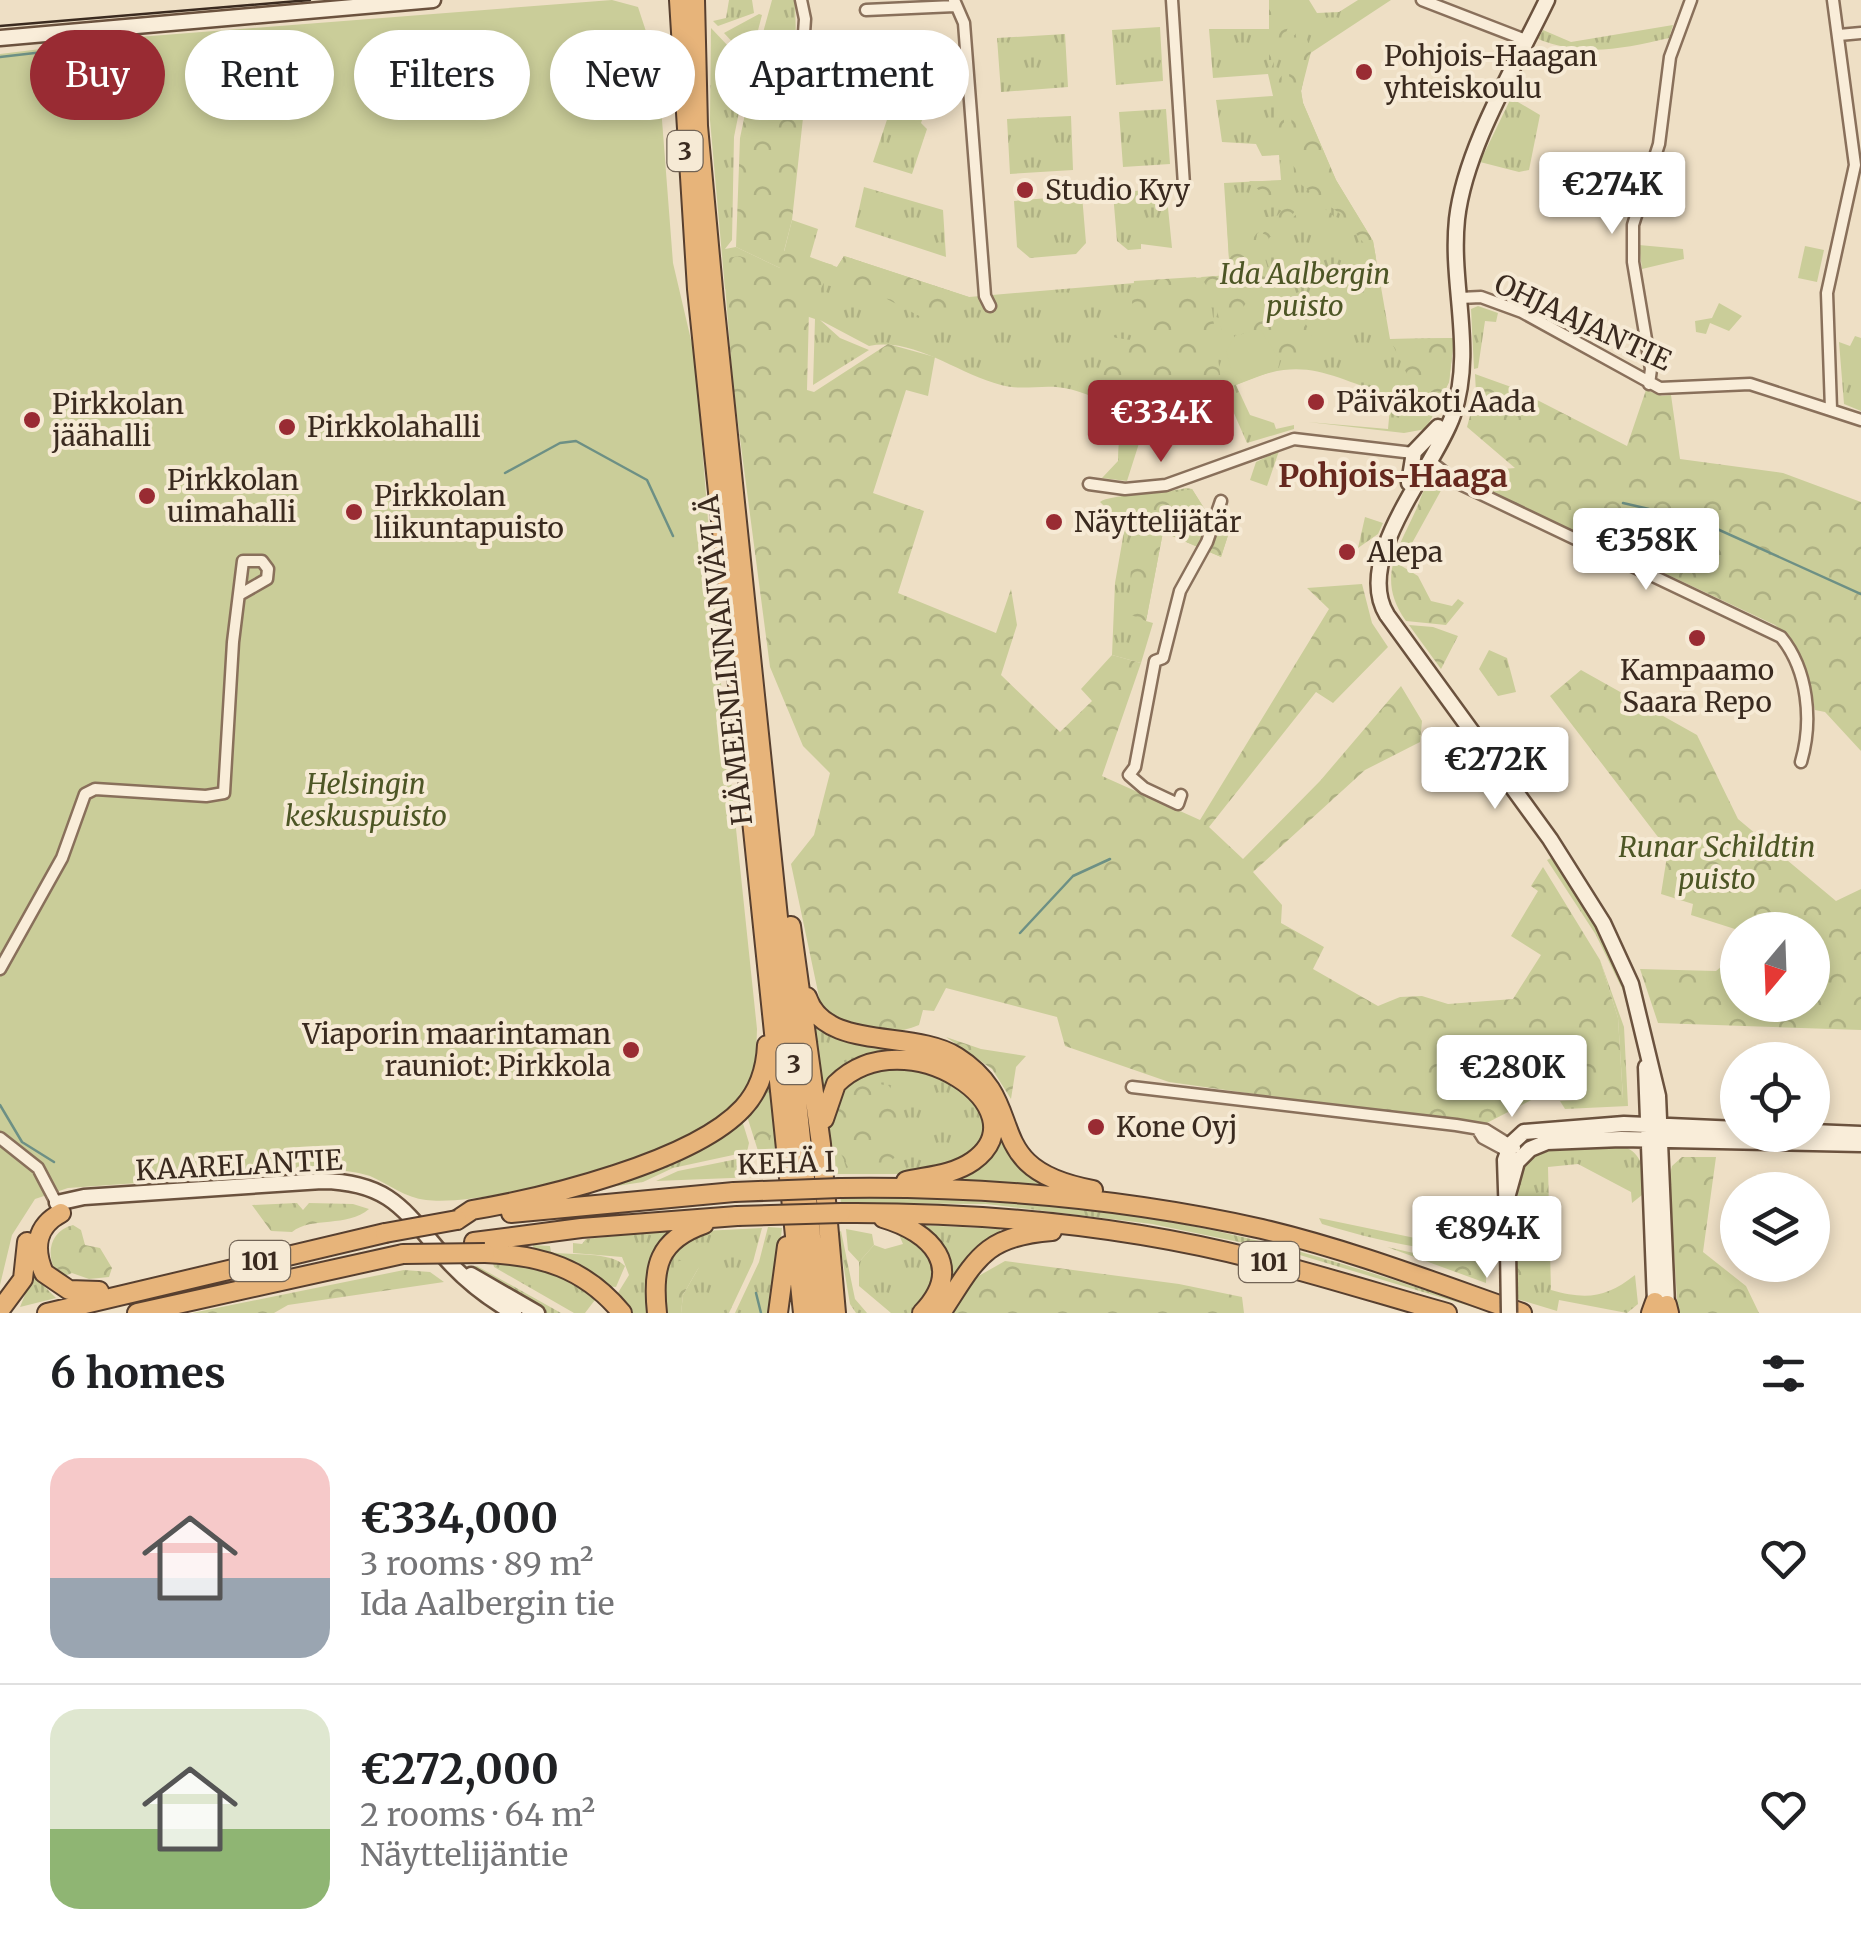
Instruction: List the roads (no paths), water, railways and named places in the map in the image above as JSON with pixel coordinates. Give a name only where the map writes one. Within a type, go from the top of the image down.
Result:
[{"type":"highway","name":"HÄMEENLINNANVÄYLÄ","points":[[687,6],[819,1313]]},
{"type":"highway","name":"HÄMEENLINNANVÄYLÄ","points":[[687,6],[697,289],[803,1313]]},
{"type":"highway","points":[[768,815],[795,952],[821,1144],[836,1313]]},
{"type":"highway","points":[[795,952],[808,1001],[824,1022],[852,1034],[912,1040],[948,1051],[991,1090],[1013,1144],[1029,1167],[1050,1179],[1130,1205]]},
{"type":"highway","points":[[457,1220],[472,1210],[570,1188],[648,1161],[733,1118],[754,1094],[765,1068],[766,954]]},
{"type":"highway","points":[[821,1144],[828,1097],[843,1077],[864,1065],[914,1059],[948,1070],[966,1082],[983,1100],[990,1120],[989,1138],[981,1155],[951,1172],[877,1188]]},
{"type":"highway","name":"KEHÄ I","points":[[47,1313],[457,1220],[734,1192],[877,1188],[1036,1194],[1130,1205],[1297,1238],[1522,1313]]},
{"type":"highway","points":[[59,1208],[38,1241],[38,1258],[50,1280],[79,1292],[135,1290]]},
{"type":"highway","points":[[0,1310],[22,1279],[32,1227],[59,1208]]},
{"type":"highway","points":[[863,1212],[912,1228],[938,1253],[941,1282],[922,1313]]},
{"type":"highway","name":"KEHÄ I","points":[[137,1313],[403,1254],[479,1248],[577,1228],[863,1212],[973,1215],[1087,1229],[1255,1258],[1447,1313]]},
{"type":"highway","points":[[778,1313],[793,1216]]},
{"type":"highway","points":[[656,1313],[659,1266],[666,1245],[683,1231],[730,1217]]},
{"type":"highway","points":[[941,1313],[966,1272],[995,1243],[1018,1234],[1087,1229]]},
{"type":"highway","points":[[479,1248],[564,1266],[594,1284],[622,1313]]},
{"type":"highway","points":[[834,1266],[851,1313]]},
{"type":"highway","points":[[170,1313],[210,1296]]},
{"type":"main road","points":[[0,38],[433,0]]},
{"type":"main road","points":[[1547,0],[1466,177],[1456,238],[1465,360],[1450,424],[1423,457],[1381,563],[1378,597],[1517,805],[1554,850],[1614,943],[1631,984],[1647,1047],[1660,1308]]},
{"type":"main road","points":[[1509,1313],[1506,1198],[1514,1151],[1524,1132],[1539,1128],[1861,1144]]},
{"type":"main road","points":[[1653,1133],[1720,1130]]},
{"type":"main road","points":[[1830,1133],[1861,1134]]},
{"type":"main road","name":"KAARELANTIE","points":[[59,1208],[104,1198],[350,1182],[397,1202],[460,1272],[502,1307],[537,1313]]},
{"type":"street","points":[[1172,0],[1184,184]]},
{"type":"street","points":[[1422,0],[1528,40]]},
{"type":"street","points":[[1649,384],[1633,225],[1659,144],[1670,57],[1691,0]]},
{"type":"street","points":[[1831,409],[1827,293],[1855,165],[1833,0]]},
{"type":"street","points":[[802,1],[802,30]]},
{"type":"street","points":[[866,10],[955,3],[964,23],[985,296],[990,306]]},
{"type":"street","points":[[1839,35],[1861,33]]},
{"type":"street","name":"OHJAAJANTIE","points":[[1460,298],[1481,296],[1522,312],[1649,384],[1674,388],[1750,384],[1861,420]]},
{"type":"street","points":[[1089,484],[1124,489],[1166,485],[1294,439],[1423,457],[1458,484],[1781,637],[1798,660],[1804,680],[1806,746],[1801,762]]},
{"type":"street","points":[[1181,796],[1178,804],[1129,776],[1136,766],[1155,662],[1163,658],[1180,591],[1207,542],[1221,501]]},
{"type":"street","points":[[0,970],[62,858],[85,794],[95,789],[206,796],[224,793],[240,595]]},
{"type":"street","points":[[1132,1087],[1214,1094],[1478,1130],[1514,1151]]},
{"type":"street","points":[[0,1138],[38,1168],[59,1208]]},
{"type":"waterway","points":[[0,57],[30,54]]},
{"type":"waterway","points":[[505,473],[560,443],[576,441],[647,480],[673,536]]},
{"type":"waterway","points":[[1623,503],[1649,509]]},
{"type":"waterway","points":[[1668,513],[1695,519],[1861,594]]},
{"type":"waterway","points":[[1020,933],[1073,876],[1110,859]]},
{"type":"waterway","points":[[0,1105],[22,1142],[54,1162]]},
{"type":"waterway","points":[[756,1293],[761,1313]]},
{"type":"tram line","points":[[0,26],[310,0]]},
{"type":"place","name":"Pohjois-Haagan yhteiskoulu","points":[[1364,72]]},
{"type":"place","name":"Studio Kyy","points":[[1025,190]]},
{"type":"place","name":"Päiväkoti Aada","points":[[1316,402]]},
{"type":"place","name":"Pirkkolan jäähalli","points":[[32,420]]},
{"type":"place","name":"Pirkkolahalli","points":[[287,427]]},
{"type":"place","name":"Pirkkolan uimahalli","points":[[147,496]]},
{"type":"place","name":"Pirkkolan liikuntapuisto","points":[[354,512]]},
{"type":"place","name":"Näyttelijätär","points":[[1054,522]]},
{"type":"place","name":"Alepa","points":[[1347,552]]},
{"type":"place","name":"Kampaamo Saara Repo","points":[[1697,638]]},
{"type":"place","name":"Viaporin maarintaman rauniot: Pirkkola","points":[[631,1050]]},
{"type":"place","name":"Kone Oyj","points":[[1096,1127]]},
{"type":"district","name":"Pohjois-Haaga","points":[[1393,476]]},
{"type":"park label","name":"Ida Aalbergin puisto","points":[[1305,290]]},
{"type":"park label","name":"Helsingin keskuspuisto","points":[[366,800]]},
{"type":"park label","name":"Runar Schildtin puisto","points":[[1717,863]]}]
